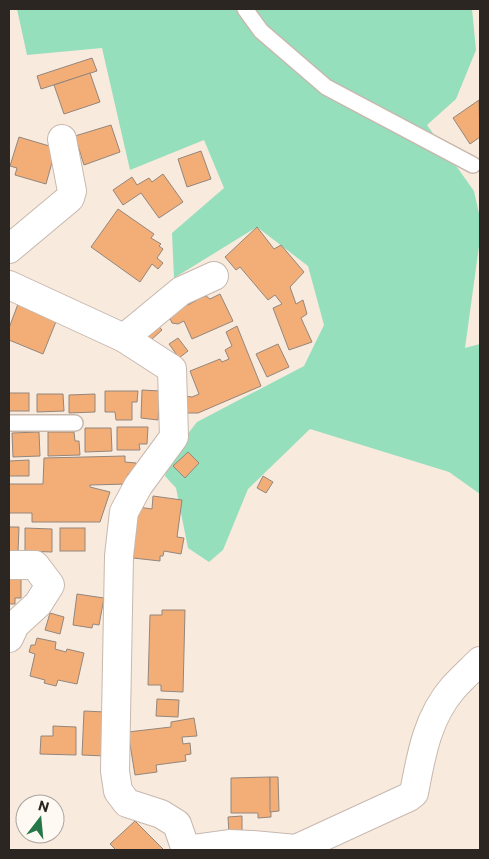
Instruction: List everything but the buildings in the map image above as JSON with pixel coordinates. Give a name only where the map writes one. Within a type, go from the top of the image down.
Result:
[{"type":"street","points":[[9,249],[70,198],[72,191],[62,139]]},
{"type":"street","points":[[124,338],[181,291],[214,276]]},
{"type":"street","points":[[9,285],[124,338],[172,369],[174,436],[138,486],[124,512],[119,556],[115,772],[118,791],[127,803],[161,814],[177,824],[186,850],[229,844],[296,849],[414,793],[423,746],[432,722],[453,688],[480,661]]},
{"type":"street","points":[[9,565],[36,565],[50,585],[38,604],[15,625],[9,638]]},
{"type":"lane","points":[[245,9],[260,31],[326,87],[473,165]]},
{"type":"lane","points":[[9,423],[75,423]]},
{"type":"green space","points":[[17,9],[472,9],[476,50],[456,99],[427,125],[474,191],[480,218],[480,239],[465,348],[480,344],[480,494],[449,472],[310,429],[248,489],[223,550],[209,562],[188,548],[176,488],[165,476],[172,454],[197,422],[304,366],[324,325],[308,266],[257,227],[174,278],[172,233],[224,188],[204,140],[130,170],[102,48],[27,55]]}]
